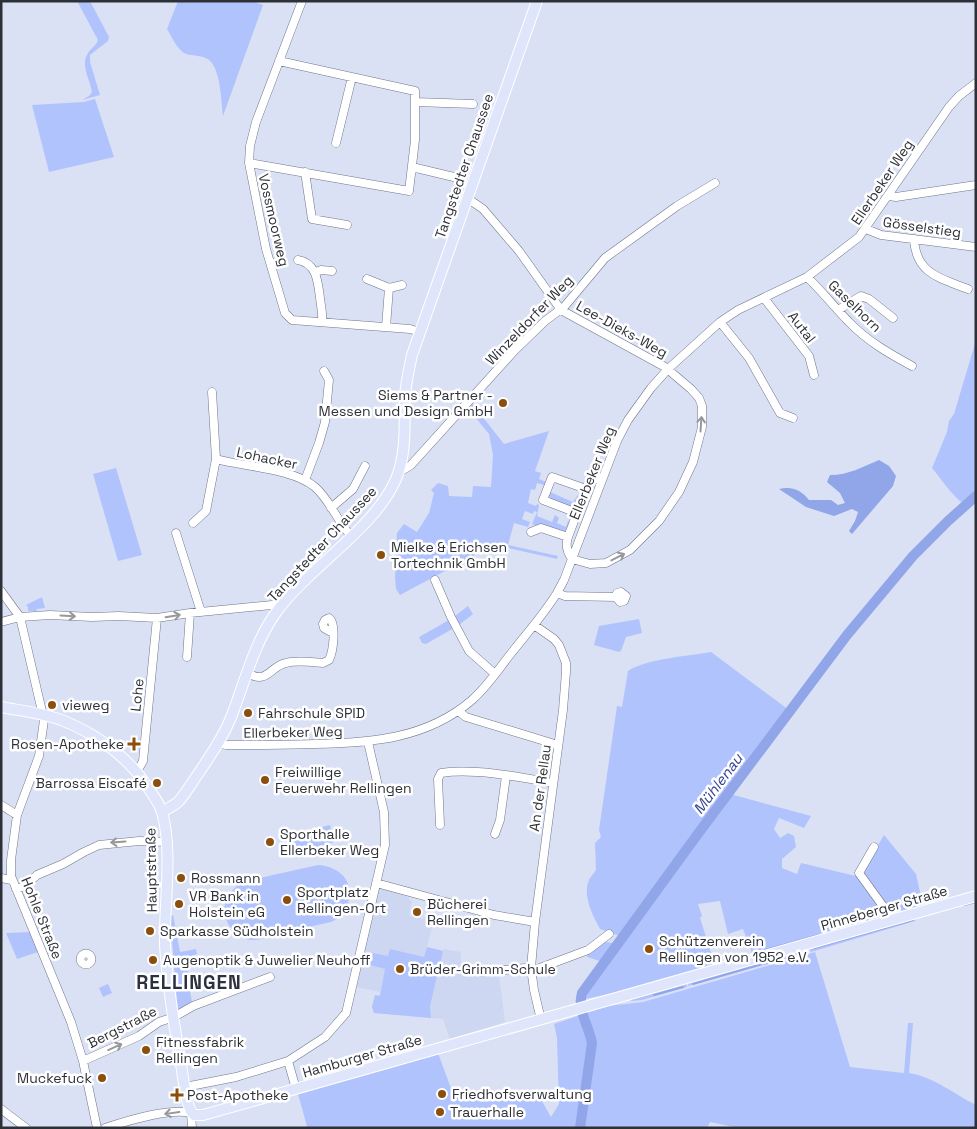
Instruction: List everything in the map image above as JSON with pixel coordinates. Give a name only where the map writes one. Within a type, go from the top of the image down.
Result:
[{"type":"main road","name":"Tangstedter Chaussee","points":[[162,812],[181,798],[218,744],[266,628],[282,604],[351,536],[387,496],[398,473],[404,445],[406,380],[412,355],[537,1]]},
{"type":"main road","name":"Hauptstraße","points":[[1,707],[63,721],[89,734],[112,749],[134,770],[162,812],[167,842],[166,946],[174,1017],[191,1113]]},
{"type":"main road","name":"Pinneberger Straße","points":[[541,1020],[976,896]]},
{"type":"main road","name":"Hamburger Straße","points":[[191,1113],[203,1115],[541,1020]]},
{"type":"street","name":"Vossmoorweg","points":[[302,1],[254,128],[249,163],[266,249],[285,313],[292,320],[410,329],[420,332]]},
{"type":"street","points":[[249,163],[409,191],[415,91],[279,61]]},
{"type":"street","points":[[336,143],[352,77]]},
{"type":"street","name":"Ellerbeker Weg","points":[[218,744],[226,746],[262,746],[368,742],[402,736],[434,725],[473,700],[534,625],[557,593],[617,441],[628,420],[651,388],[668,369],[720,322],[738,310],[808,276],[851,245],[866,229],[949,107],[959,96],[976,83]]},
{"type":"street","points":[[415,102],[473,104]]},
{"type":"street","points":[[412,166],[458,178]]},
{"type":"street","points":[[305,172],[312,219],[347,225]]},
{"type":"street","name":"Winzeldorfer Weg","points":[[398,473],[412,464],[515,350],[545,321],[561,310],[605,258],[677,206],[715,183]]},
{"type":"street","points":[[889,196],[896,197],[976,185]]},
{"type":"street","name":"Lee-Dieks-Weg","points":[[467,198],[483,210],[519,251],[561,310],[668,369],[691,389],[699,398],[702,406],[702,427],[697,448],[679,492],[652,530],[622,556],[606,563],[590,564],[572,559]]},
{"type":"street","name":"Gösselstieg","points":[[866,229],[881,235],[976,247]]},
{"type":"street","points":[[914,239],[915,253],[920,263],[929,272],[968,289]]},
{"type":"street","points":[[298,260],[304,261],[316,272],[323,315],[322,322]]},
{"type":"street","points":[[316,272],[321,270],[332,271]]},
{"type":"street","name":"Gaselhorn","points":[[808,276],[838,310],[863,334],[887,352],[912,366]]},
{"type":"street","points":[[367,279],[389,288],[402,285]]},
{"type":"street","points":[[386,327],[389,288]]},
{"type":"street","points":[[838,310],[861,296],[869,299],[893,318]]},
{"type":"street","name":"Autal","points":[[764,298],[809,356],[814,375]]},
{"type":"street","points":[[720,322],[749,358],[780,413],[793,418]]},
{"type":"street","points":[[305,480],[325,422],[329,380],[324,371]]},
{"type":"street","name":"Lohacker","points":[[193,524],[206,511],[216,459],[212,392]]},
{"type":"street","name":"Lohacker","points":[[216,459],[286,473],[305,480],[323,495],[341,525],[351,536]]},
{"type":"street","points":[[331,508],[353,489],[365,466]]},
{"type":"street","points":[[577,513],[543,500],[552,476],[586,489]]},
{"type":"street","points":[[572,559],[567,550],[568,537],[590,480],[603,476]]},
{"type":"street","points":[[531,532],[541,528],[568,537]]},
{"type":"street","points":[[176,533],[201,612]]},
{"type":"street","points":[[435,580],[469,651],[495,674]]},
{"type":"street","points":[[1,591],[20,617]]},
{"type":"street","points":[[557,593],[565,596],[616,597]]},
{"type":"street","points":[[1,622],[20,617],[50,615],[157,618],[282,604]]},
{"type":"street","points":[[187,657],[190,613]]},
{"type":"street","name":"Hohle Straße","points":[[20,617],[44,724],[39,756],[17,815],[10,860],[12,880],[71,1022],[83,1061],[98,1128]]},
{"type":"street","name":"Lohe","points":[[134,770],[143,761],[157,618]]},
{"type":"street","name":"An der Rellau","points":[[534,625],[560,645],[566,663],[566,686],[535,922],[531,968],[541,1020]]},
{"type":"street","points":[[247,673],[262,677],[269,675],[285,663],[323,663],[329,660],[333,646],[333,633]]},
{"type":"street","points":[[458,711],[466,717],[558,745]]},
{"type":"street","points":[[185,1087],[236,1077],[288,1061],[325,1037],[348,1008],[385,845],[384,812],[368,742]]},
{"type":"street","points":[[440,825],[438,779],[441,773],[463,772],[553,783]]},
{"type":"street","points":[[495,834],[500,820],[506,776]]},
{"type":"street","points":[[1,806],[17,815]]},
{"type":"street","points":[[16,889],[25,886],[38,875],[99,845],[139,841],[167,842]]},
{"type":"street","points":[[874,847],[859,873],[893,920]]},
{"type":"street","points":[[1,878],[12,880]]},
{"type":"street","points":[[376,883],[494,915],[535,922]]},
{"type":"street","points":[[481,972],[537,969],[588,950],[609,934]]},
{"type":"street","name":"Bergstraße","points":[[83,1061],[193,1006],[270,977]]},
{"type":"street","points":[[288,1061],[296,1089]]},
{"type":"street","points":[[1,1109],[26,1128]]},
{"type":"street","points":[[105,1128],[156,1115],[180,1112],[191,1113]]},
{"type":"street","name":"Hauptstraße","points":[[191,1113],[192,1128]]},
{"type":"shaded area","points":[[77,1],[90,1],[109,37],[108,41],[90,55],[90,62],[100,95],[82,100],[92,92],[85,62],[88,53],[98,40]]},
{"type":"shaded area","points":[[178,1],[252,1],[263,5],[223,116],[220,86],[213,65],[204,57],[183,52],[167,29]]},
{"type":"shaded area","points":[[95,99],[114,157],[49,172],[32,105],[84,102]]},
{"type":"shaded area","points":[[976,340],[976,501],[968,507],[953,494],[932,468],[947,432],[949,421],[954,414]]},
{"type":"shaded area","points":[[471,402],[504,444],[549,431],[535,471],[541,473],[539,479],[546,482],[547,486],[537,483],[535,490],[531,489],[528,503],[536,506],[537,504],[539,505],[537,516],[552,522],[555,515],[559,518],[557,523],[566,527],[568,521],[571,523],[567,533],[564,535],[532,524],[537,512],[534,511],[533,514],[525,511],[522,519],[530,522],[528,527],[514,523],[508,545],[558,556],[557,559],[494,545],[400,595],[396,589],[395,577],[397,533],[404,524],[417,532],[429,513],[434,493],[431,490],[438,483],[448,486],[449,496],[472,497],[473,486],[491,487],[493,455],[489,434],[467,407]]},
{"type":"shaded area","points":[[879,460],[889,466],[896,476],[893,486],[852,534],[849,531],[858,512],[852,509],[834,516],[806,507],[779,489],[788,488],[796,490],[809,500],[831,500],[838,505],[845,503],[840,493],[827,482],[830,475],[849,472]]},
{"type":"shaded area","points":[[116,468],[142,555],[118,561],[93,474]]},
{"type":"shaded area","points":[[555,480],[550,492],[573,502],[582,489],[583,492],[577,509],[545,499],[552,481]]},
{"type":"shaded area","points":[[42,597],[45,608],[28,611],[26,605]]},
{"type":"shaded area","points":[[468,606],[473,614],[459,625],[455,616]]},
{"type":"shaded area","points":[[639,619],[642,633],[626,637],[621,651],[594,645],[599,626]]},
{"type":"shaded area","points":[[449,620],[454,628],[426,644],[422,643],[419,637]]},
{"type":"shaded area","points":[[711,652],[789,710],[664,876],[668,879],[730,794],[811,816],[804,828],[779,818],[774,829],[780,838],[788,833],[794,836],[796,847],[782,859],[782,868],[797,874],[801,863],[860,877],[886,916],[752,953],[743,929],[728,934],[720,901],[698,904],[702,916],[700,918],[715,965],[624,991],[575,1001],[580,989],[600,961],[587,957],[589,951],[605,942],[614,943],[620,936],[600,929],[589,906],[587,886],[596,870],[595,843],[601,837],[599,830],[617,706],[622,707],[628,671],[656,661]]},
{"type":"shaded area","points":[[330,825],[334,842],[297,852],[292,834]]},
{"type":"shaded area","points":[[884,835],[916,874],[923,906],[892,913],[862,873]]},
{"type":"shaded area","name":"Sportplatz Rellingen-Ort","points":[[318,865],[337,871],[346,879],[350,891],[349,898],[344,913],[340,917],[331,922],[258,940],[249,940],[239,936],[231,929],[226,919],[225,904],[234,888],[242,882]]},
{"type":"shaded area","name":"Brüder-Grimm-Schule","points":[[378,887],[408,896],[412,901],[409,916],[434,919],[427,947],[443,951],[444,949],[461,952],[461,975],[499,974],[505,1022],[450,1039],[443,1019],[374,1013],[372,1007],[375,995],[379,996],[380,992],[357,987]]},
{"type":"shaded area","points":[[173,915],[180,952],[196,949],[197,954],[187,958],[185,965],[191,984],[189,987],[193,1006],[178,1014],[170,916]]},
{"type":"shaded area","points":[[916,918],[915,921],[811,952],[809,949],[810,947]]},
{"type":"shaded area","points":[[30,932],[38,952],[17,959],[6,933]]},
{"type":"shaded area","points":[[427,947],[443,951],[430,1006],[431,1018],[374,1013],[372,1007],[375,995],[380,996],[385,969],[370,965],[373,953],[388,956],[390,949],[424,957]]},
{"type":"shaded area","points":[[807,948],[808,953],[688,986],[689,980]]},
{"type":"shaded area","points":[[815,952],[850,1067],[904,1073],[908,1023],[913,1023],[909,1073],[927,1078],[976,1105],[976,1128],[739,1128],[710,1122],[707,1128],[304,1128],[307,1126],[298,1094],[438,1053],[452,1091],[538,1094],[551,1117],[559,1104],[557,1038],[554,1024],[607,1006],[643,1002]]},
{"type":"shaded area","points":[[686,983],[687,987],[642,1000],[631,1001],[634,996]]},
{"type":"shaded area","points":[[108,984],[112,993],[103,997],[99,988]]},
{"type":"waterway","name":"Mühlenau","points":[[580,1128],[592,1043],[582,1012],[582,993],[700,831],[847,635],[913,556],[976,496]]},
{"type":"waterway","points":[[964,905],[976,902]]},
{"type":"waterway","points":[[814,948],[913,920]]},
{"type":"waterway","points":[[754,953],[819,935]]},
{"type":"waterway","points":[[693,984],[804,952]]},
{"type":"waterway","points":[[654,995],[683,987]]},
{"type":"place","name":"Siems & Partner - Messen und Design GmbH","points":[[503,403]]},
{"type":"place","name":"Mielke & Erichsen Tortechnik GmbH","points":[[381,555]]},
{"type":"place","name":"vieweg","points":[[52,705]]},
{"type":"place","name":"Fahrschule SPID","points":[[248,713]]},
{"type":"place","name":"Rosen-Apotheke","points":[[134,744]]},
{"type":"place","name":"Freiwillige Feuerwehr Rellingen","points":[[265,780]]},
{"type":"place","name":"Barrossa Eiscafé","points":[[157,783]]},
{"type":"place","name":"Sporthalle Ellerbeker Weg","points":[[270,842]]},
{"type":"place","name":"Rossmann","points":[[181,878]]},
{"type":"place","name":"Sportplatz Rellingen-Ort","points":[[287,900]]},
{"type":"place","name":"VR Bank in Holstein eG","points":[[179,904]]},
{"type":"place","name":"Bücherei Rellingen","points":[[417,912]]},
{"type":"place","name":"Sparkasse Südholstein","points":[[150,931]]},
{"type":"place","name":"Schützenverein Rellingen von 1952 e.V.","points":[[649,949]]},
{"type":"place","name":"Augenoptik & Juwelier Neuhoff","points":[[153,960]]},
{"type":"place","name":"Brüder-Grimm-Schule","points":[[400,969]]},
{"type":"place","name":"Fitnessfabrik Rellingen","points":[[146,1050]]},
{"type":"place","name":"Muckefuck","points":[[102,1078]]},
{"type":"place","name":"Friedhofsverwaltung","points":[[442,1094]]},
{"type":"place","name":"Post-Apotheke","points":[[177,1095]]},
{"type":"place","name":"Trauerhalle","points":[[440,1112]]},
{"type":"district","name":"RELLINGEN","points":[[189,982]]}]
